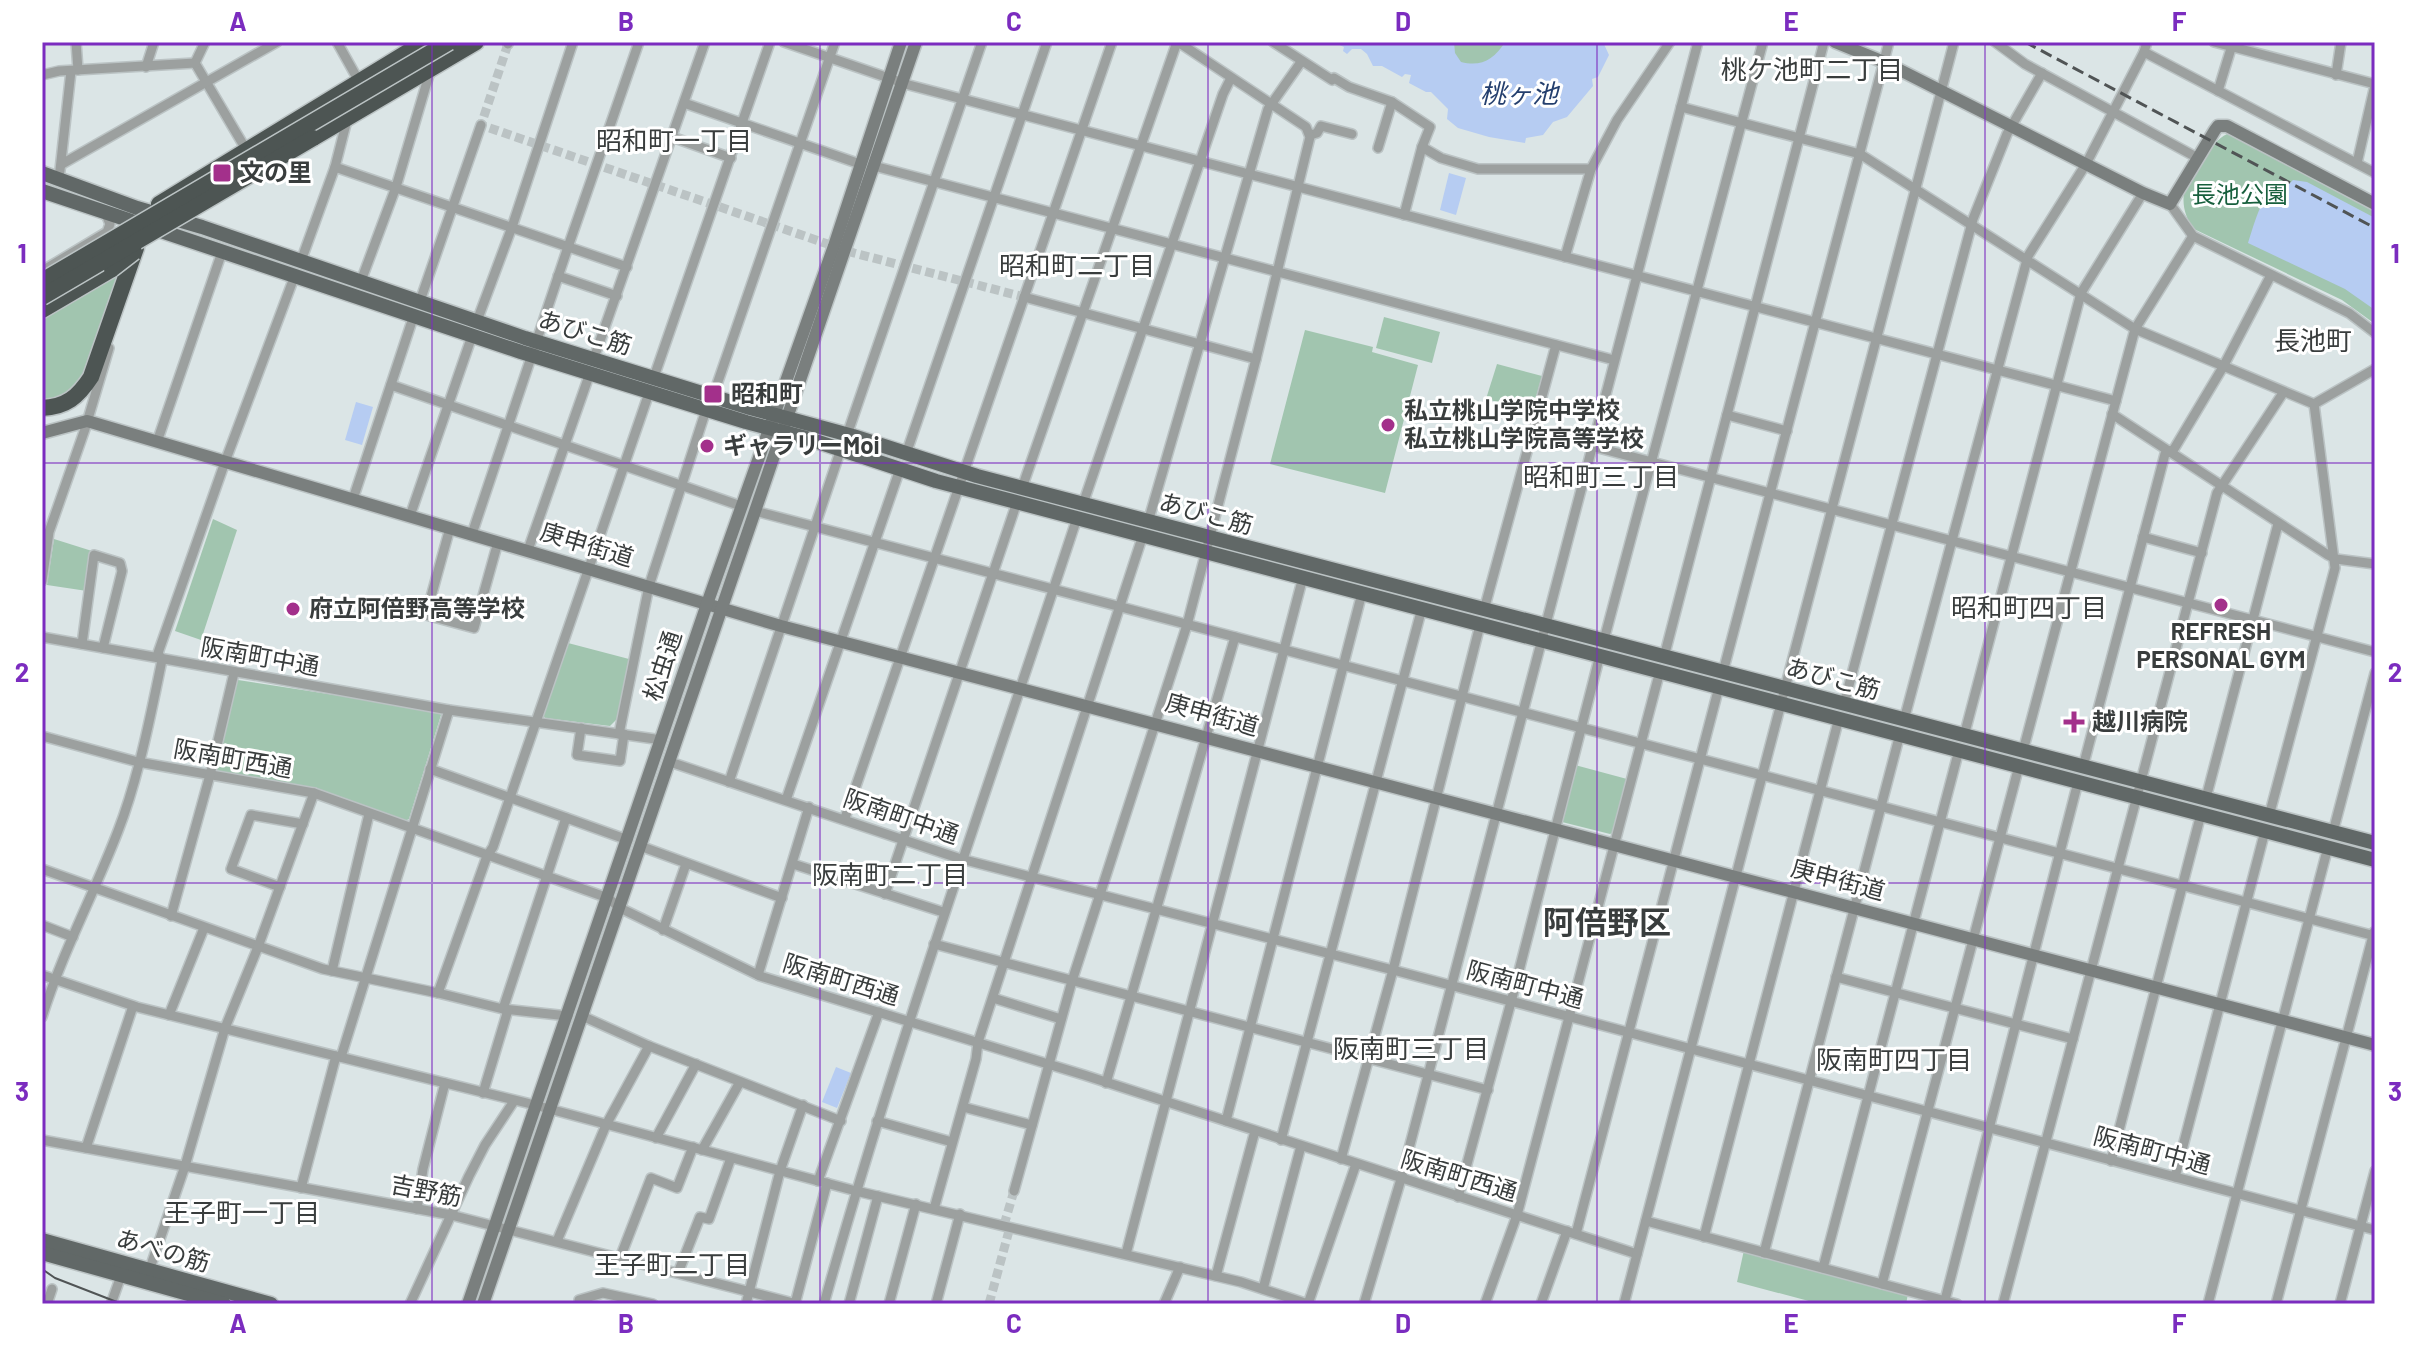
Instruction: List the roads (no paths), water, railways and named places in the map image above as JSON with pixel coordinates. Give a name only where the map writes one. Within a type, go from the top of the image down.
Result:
[{"type":"highway","points":[[42,408],[66,404],[80,393],[91,377],[140,217],[238,152],[424,42]]},
{"type":"highway","points":[[42,281],[449,42]]},
{"type":"highway","points":[[42,297],[476,42]]},
{"type":"highway","points":[[42,310],[112,269],[182,217]]},
{"type":"main road","name":"あびこ筋","points":[[42,173],[140,217],[162,231],[222,252],[361,281],[472,336],[654,377],[710,403]]},
{"type":"main road","name":"あびこ筋","points":[[42,191],[106,214],[182,217],[298,268],[417,308],[477,321],[534,348]]},
{"type":"main road","name":"あびこ筋","points":[[592,365],[649,393],[710,403],[844,442],[906,454],[961,479]]},
{"type":"main road","name":"あびこ筋","points":[[844,442],[900,469],[961,479],[1020,495],[1077,518],[1145,529],[1544,625],[1602,648],[2140,790],[2201,814],[2333,832],[2375,843]]},
{"type":"main road","name":"あびこ筋","points":[[1020,495],[1083,504],[1145,529]]},
{"type":"main road","name":"あびこ筋","points":[[1209,545],[1303,577],[1480,625],[1541,640],[1602,648]]},
{"type":"main road","name":"あびこ筋","points":[[2140,790],[2206,798],[2328,847],[2375,860]]},
{"type":"main road","name":"あべの筋","points":[[42,1240],[123,1269],[270,1304]]},
{"type":"main road","name":"あべの筋","points":[[42,1253],[123,1269]]},
{"type":"main road","name":"あべの筋","points":[[148,1276],[224,1304]]},
{"type":"street","points":[[59,179],[75,70],[76,42]]},
{"type":"street","points":[[146,67],[154,42]]},
{"type":"street","points":[[195,63],[205,42]]},
{"type":"street","points":[[62,164],[277,42]]},
{"type":"street","points":[[337,42],[356,76]]},
{"type":"street","points":[[195,63],[238,152],[413,42]]},
{"type":"street","points":[[42,581],[45,537],[147,239],[485,42]]},
{"type":"street","points":[[477,321],[512,227],[573,42]]},
{"type":"street","points":[[472,534],[639,42]]},
{"type":"street","points":[[528,550],[705,42]]},
{"type":"street","points":[[654,377],[770,42]]},
{"type":"street","points":[[784,42],[889,79],[963,100],[2116,401]]},
{"type":"street","points":[[581,728],[577,755],[620,761],[622,734],[649,586],[835,42]]},
{"type":"street","name":"松虫通","points":[[544,1109],[568,1016],[608,898],[670,762],[755,511],[778,423],[901,42]]},
{"type":"street","name":"松虫通","points":[[483,1304],[503,1228],[544,1109],[582,1016],[620,908],[662,740],[707,604],[741,506],[778,423],[874,166],[916,42]]},
{"type":"street","points":[[729,782],[982,42]]},
{"type":"street","points":[[906,454],[1047,42]]},
{"type":"street","points":[[845,818],[1112,42]]},
{"type":"street","points":[[885,894],[1139,146],[1178,42],[1306,127],[1310,135],[1187,625],[1072,981],[1014,1191]]},
{"type":"street","points":[[1273,42],[1332,80],[1334,78],[1349,87],[1392,102],[1430,127],[1404,215]]},
{"type":"street","points":[[1565,257],[1591,169],[1617,120],[1670,42]]},
{"type":"street","points":[[1364,1304],[1401,1179],[1698,42]]},
{"type":"street","points":[[1458,1197],[1763,42]]},
{"type":"street","points":[[1485,1304],[1517,1215],[1757,308],[1824,42]]},
{"type":"street","points":[[1835,42],[1884,62],[2170,204],[2193,236],[2349,313],[2375,333]]},
{"type":"street","points":[[1541,1304],[1572,1233],[1628,1033],[1889,42]]},
{"type":"street","points":[[1624,1304],[1954,42]]},
{"type":"street","points":[[1995,42],[2042,73],[2196,157]]},
{"type":"street","points":[[2214,42],[2233,44],[2375,84],[2357,163]]},
{"type":"street","points":[[2336,75],[2341,42]]},
{"type":"street","points":[[2218,91],[2233,44]]},
{"type":"street","points":[[1764,1253],[2026,260],[2086,164],[2146,47],[2218,91],[2375,173]]},
{"type":"street","points":[[934,1209],[978,1042],[1145,529],[1268,109],[1301,62]]},
{"type":"street","points":[[42,75],[75,70],[195,63]]},
{"type":"street","points":[[1704,1237],[1971,224],[2011,126],[2042,73]]},
{"type":"street","points":[[361,281],[396,187],[429,75]]},
{"type":"street","points":[[1083,504],[1199,162],[1231,78]]},
{"type":"street","points":[[1378,148],[1392,102]]},
{"type":"street","points":[[684,103],[860,164]]},
{"type":"street","points":[[1681,107],[1860,154],[2135,329],[2283,393],[2314,404],[2375,369]]},
{"type":"street","points":[[42,1017],[53,979],[120,828],[150,718],[162,660],[158,653],[225,462],[335,167],[346,124]]},
{"type":"street","points":[[353,499],[481,125]]},
{"type":"street","points":[[1310,135],[1317,133],[1321,126],[1352,134]]},
{"type":"street","points":[[2170,204],[2215,130],[2218,126],[2227,126],[2375,204]]},
{"type":"street","points":[[672,137],[731,158]]},
{"type":"street","points":[[1422,147],[1441,158],[1478,169],[1591,169]]},
{"type":"street","points":[[874,166],[1614,360]]},
{"type":"street","points":[[335,167],[627,267]]},
{"type":"street","points":[[1823,1268],[2081,293],[2143,193]]},
{"type":"street","points":[[42,271],[107,232],[110,224],[106,214]]},
{"type":"street","points":[[1882,1284],[2135,329],[2193,236]]},
{"type":"street","points":[[157,442],[222,252]]},
{"type":"street","points":[[1646,1221],[1952,1303],[1989,1128],[2165,454],[2174,449],[2223,367],[2271,275]]},
{"type":"street","points":[[558,276],[617,296]]},
{"type":"street","points":[[1024,297],[1256,359]]},
{"type":"street","points":[[410,516],[472,336]]},
{"type":"street","points":[[1484,610],[1556,345]]},
{"type":"street","points":[[391,385],[741,506]]},
{"type":"street","points":[[438,993],[537,722],[649,393]]},
{"type":"street","points":[[2003,1304],[2217,493],[2283,393]]},
{"type":"street","points":[[2175,1177],[2336,559],[2314,404]]},
{"type":"street","points":[[2112,414],[2336,559],[2375,564]]},
{"type":"street","points":[[1727,415],[1787,431]]},
{"type":"street","points":[[42,433],[87,421]]},
{"type":"street","name":"庚申街道","points":[[87,421],[781,626],[2375,1045]]},
{"type":"street","points":[[1591,446],[2375,652]]},
{"type":"street","points":[[786,800],[900,469]]},
{"type":"street","points":[[755,511],[2000,836],[2247,904],[2375,933],[2276,1304]]},
{"type":"street","points":[[824,1304],[877,1121],[943,912],[1077,518]]},
{"type":"street","points":[[2206,798],[2278,524]]},
{"type":"street","points":[[450,528],[426,615],[474,628],[498,542]]},
{"type":"street","points":[[2143,537],[2202,553]]},
{"type":"street","points":[[82,644],[94,555],[120,563],[122,571],[103,648]]},
{"type":"street","points":[[1126,1254],[1303,577]]},
{"type":"street","points":[[1226,1121],[1362,593]]},
{"type":"street","points":[[1281,1140],[1422,608]]},
{"type":"street","points":[[1341,1159],[1393,970],[1480,625]]},
{"type":"street","name":"阪南町中通","points":[[42,637],[449,710],[662,740]]},
{"type":"street","points":[[1106,1083],[1235,637]]},
{"type":"street","points":[[171,916],[234,673]]},
{"type":"street","points":[[2333,832],[2375,673]]},
{"type":"street","points":[[301,1188],[339,1057],[449,710]]},
{"type":"street","name":"阪南町西通","points":[[42,736],[138,762],[314,793],[608,898],[620,908],[758,975],[978,1042],[1637,1254]]},
{"type":"street","name":"阪南町中通","points":[[670,762],[961,859],[2375,1230]]},
{"type":"street","points":[[430,769],[782,898]]},
{"type":"street","points":[[148,1276],[185,1166],[225,1028],[314,793]]},
{"type":"street","points":[[758,975],[809,807]]},
{"type":"street","points":[[332,971],[369,814]]},
{"type":"street","points":[[2111,1161],[2201,814]]},
{"type":"street","points":[[280,887],[231,869],[251,815],[303,824]]},
{"type":"street","points":[[483,1093],[544,877],[566,818]]},
{"type":"street","points":[[2208,1304],[2328,847]]},
{"type":"street","points":[[663,930],[686,864]]},
{"type":"street","points":[[793,864],[943,912]]},
{"type":"street","points":[[42,869],[332,971],[505,1010],[568,1016]]},
{"type":"street","points":[[42,925],[73,937]]},
{"type":"street","points":[[169,1015],[204,928]]},
{"type":"street","points":[[934,944],[1488,1090]]},
{"type":"street","points":[[42,975],[133,1006],[445,1083],[856,1191],[1216,1276],[1305,1304],[1356,1164]]},
{"type":"street","points":[[1836,977],[2073,1039]]},
{"type":"street","points":[[993,998],[1061,1019]]},
{"type":"street","points":[[86,1148],[133,1006]]},
{"type":"street","points":[[796,1304],[823,1182],[879,1012]]},
{"type":"street","points":[[582,1016],[649,1046],[841,1121]]},
{"type":"street","points":[[557,1241],[606,1125],[649,1046]]},
{"type":"street","points":[[656,1138],[696,1064]]},
{"type":"street","points":[[620,1258],[651,1178],[677,1188],[697,1149],[740,1082]]},
{"type":"street","points":[[417,1209],[423,1169],[445,1083]]},
{"type":"street","points":[[410,1304],[485,1145],[514,1101]]},
{"type":"street","points":[[746,1304],[780,1171],[803,1105]]},
{"type":"street","points":[[963,1107],[1032,1125]]},
{"type":"street","points":[[877,1121],[952,1142]]},
{"type":"street","points":[[1216,1276],[1255,1131]]},
{"type":"street","name":"吉野筋","points":[[42,1140],[451,1215],[796,1304]]},
{"type":"street","points":[[1263,1289],[1301,1146]]},
{"type":"street","points":[[678,1273],[700,1217],[709,1219],[731,1158]]},
{"type":"street","points":[[2340,1304],[2375,1171]]},
{"type":"street","points":[[849,1304],[878,1196]]},
{"type":"street","points":[[889,1304],[916,1204]]},
{"type":"street","points":[[936,1304],[960,1214]]},
{"type":"street","name":"松虫通","points":[[468,1304],[503,1228]]},
{"type":"street","points":[[1164,1304],[1180,1267]]},
{"type":"street","points":[[111,1304],[123,1269]]},
{"type":"street","points":[[47,1304],[52,1289]]},
{"type":"street","points":[[579,1300],[603,1293],[653,1304]]},
{"type":"water","name":"桃ヶ池","points":[[1333,42],[1454,42],[1455,53],[1461,62],[1475,64],[1486,61],[1505,42],[1603,42],[1609,55],[1598,77],[1592,79],[1593,86],[1567,117],[1553,122],[1543,135],[1526,138],[1525,143],[1458,128],[1447,119],[1448,109],[1431,92],[1409,83],[1411,75],[1402,77],[1382,66],[1373,66],[1361,49],[1352,49],[1347,54],[1343,51],[1344,47]]},
{"type":"water","points":[[1449,173],[1466,178],[1456,215],[1440,210]]},
{"type":"water","points":[[2293,180],[2307,182],[2375,218],[2375,310],[2345,289],[2248,243],[2267,196],[2281,184]]},
{"type":"water","points":[[356,402],[373,407],[362,445],[345,440]]},
{"type":"water","points":[[836,1067],[851,1073],[837,1108],[822,1102]]},
{"type":"tunnel","points":[[508,44],[481,125],[854,253],[1024,297]]},
{"type":"tunnel","points":[[1004,1225],[1014,1191]]},
{"type":"tunnel","points":[[989,1304],[1010,1227]]},
{"type":"tram line","points":[[42,1269],[55,1278],[122,1304]]},
{"type":"railway","points":[[2025,42],[2375,228]]},
{"type":"place","name":"文の里","points":[[222,173]]},
{"type":"place","name":"昭和町","points":[[713,394]]},
{"type":"place","name":"私立桃山学院中学校 私立桃山学院高等学校","points":[[1388,425]]},
{"type":"place","name":"ギャラリーMoi","points":[[707,446]]},
{"type":"place","name":"REFRESH PERSONAL GYM","points":[[2221,605]]},
{"type":"place","name":"府立阿倍野高等学校","points":[[293,609]]},
{"type":"place","name":"越川病院","points":[[2074,722]]},
{"type":"district","name":"桃ケ池町二丁目","points":[[1812,70]]},
{"type":"district","name":"昭和町一丁目","points":[[674,141]]},
{"type":"district","name":"昭和町二丁目","points":[[1077,266]]},
{"type":"district","name":"長池町","points":[[2313,341]]},
{"type":"district","name":"昭和町三丁目","points":[[1601,477]]},
{"type":"district","name":"昭和町四丁目","points":[[2029,608]]},
{"type":"district","name":"阪南町二丁目","points":[[890,875]]},
{"type":"district","name":"阿倍野区","points":[[1607,923]]},
{"type":"district","name":"阪南町三丁目","points":[[1411,1049]]},
{"type":"district","name":"阪南町四丁目","points":[[1894,1060]]},
{"type":"district","name":"王子町一丁目","points":[[242,1213]]},
{"type":"district","name":"王子町二丁目","points":[[672,1265]]},
{"type":"park label","name":"長池公園","points":[[2240,195]]}]
